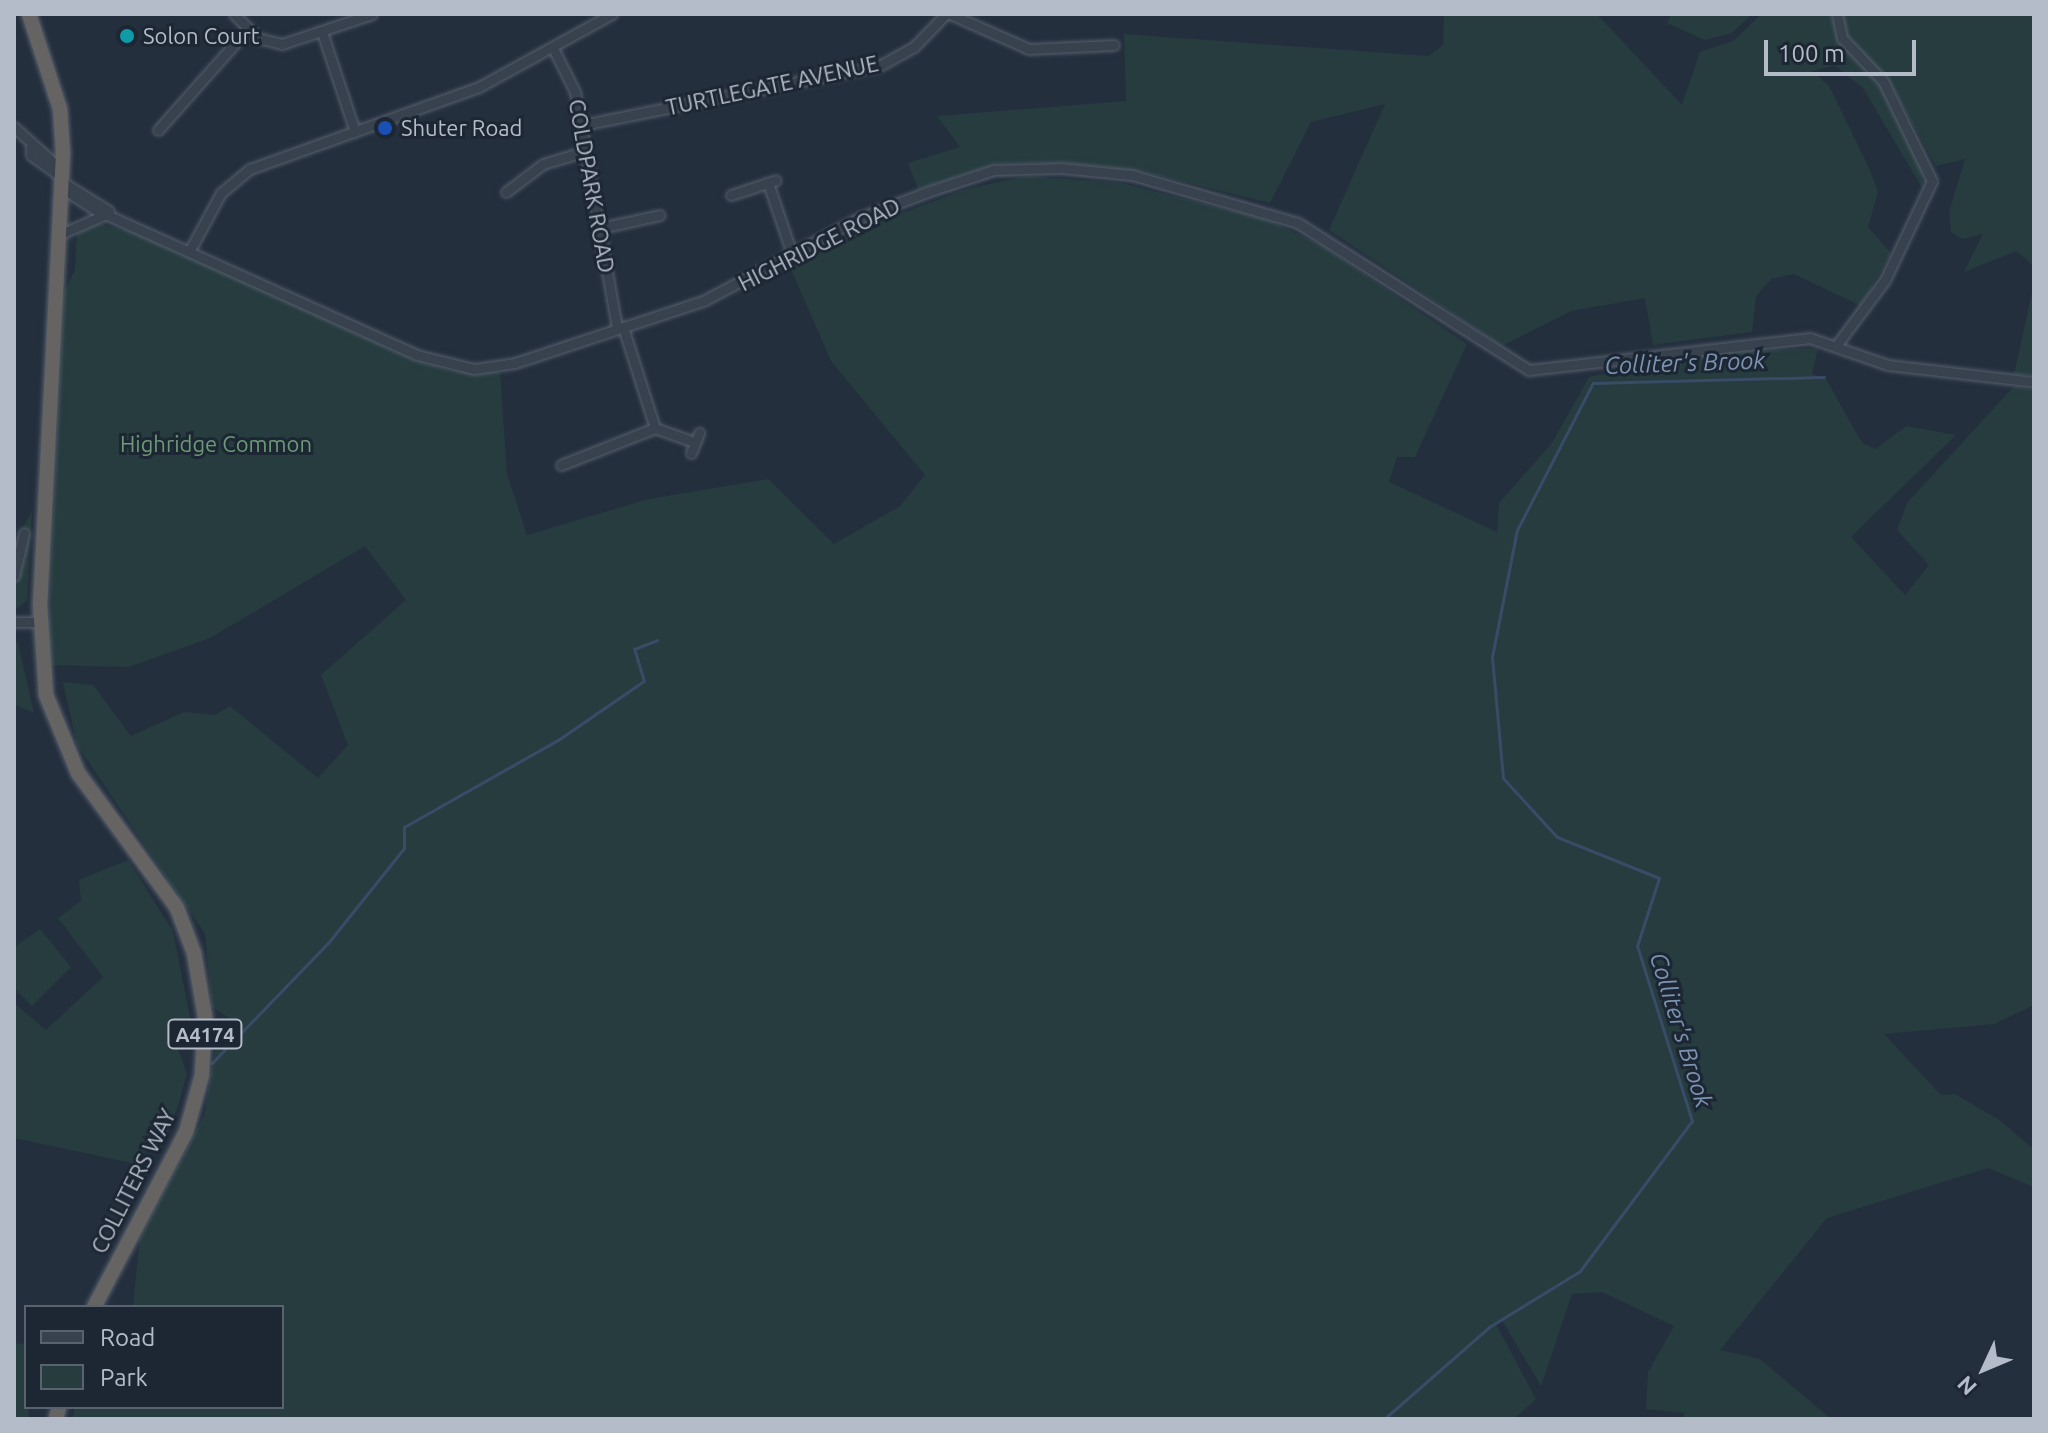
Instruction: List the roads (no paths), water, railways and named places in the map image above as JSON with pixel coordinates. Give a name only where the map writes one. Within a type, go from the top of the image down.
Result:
[{"type":"highway","name":"A4174","points":[[29,14],[60,109],[63,233],[40,622]]},
{"type":"highway","name":"COLLITERS WAY","points":[[40,622],[46,695],[78,773],[177,908],[194,953],[205,1017],[202,1075],[186,1132],[95,1305]]},
{"type":"street","points":[[234,14],[246,31],[282,44],[372,14]]},
{"type":"street","points":[[190,250],[221,193],[242,174],[479,87],[612,14]]},
{"type":"street","points":[[948,14],[1029,49],[1114,45]]},
{"type":"street","name":"TURTLEGATE AVENUE","points":[[582,125],[881,65],[914,47],[948,14]]},
{"type":"street","points":[[1837,14],[1842,38],[1883,81],[1932,181],[1885,280],[1838,343]]},
{"type":"street","points":[[158,130],[246,31]]},
{"type":"street","points":[[322,32],[355,132]]},
{"type":"street","name":"COLDPARK ROAD","points":[[553,48],[582,125],[620,327],[655,428]]},
{"type":"street","name":"HIGHRIDGE ROAD","points":[[14,127],[31,146],[31,155],[49,174],[111,212],[417,355],[457,366],[503,366],[705,300],[859,218],[971,177],[1061,168],[1132,175],[1298,223],[1529,370],[1564,371],[1715,343],[1838,343],[1888,365],[2034,382]]},
{"type":"street","points":[[506,192],[543,164],[586,151]]},
{"type":"street","points":[[731,195],[772,182],[792,254]]},
{"type":"street","points":[[63,233],[82,218],[111,212]]},
{"type":"street","points":[[600,228],[660,215]]},
{"type":"street","points":[[561,465],[655,428],[694,443]]},
{"type":"street","points":[[14,576],[24,533]]},
{"type":"street","points":[[14,622],[40,622]]},
{"type":"waterway","name":"Colliter's Brook","points":[[1384,1419],[1489,1327],[1580,1271],[1692,1121],[1637,946],[1659,878],[1557,837],[1503,778],[1492,657],[1517,530],[1593,383],[1824,377]]},
{"type":"waterway","points":[[212,1063],[328,943],[404,848],[404,827],[558,740],[644,681],[634,649],[657,640]]},
{"type":"place","name":"Solon Court","points":[[127,36]]},
{"type":"place","name":"Shuter Road","points":[[385,128]]},
{"type":"park label","name":"Highridge Common","points":[[216,444]]}]
